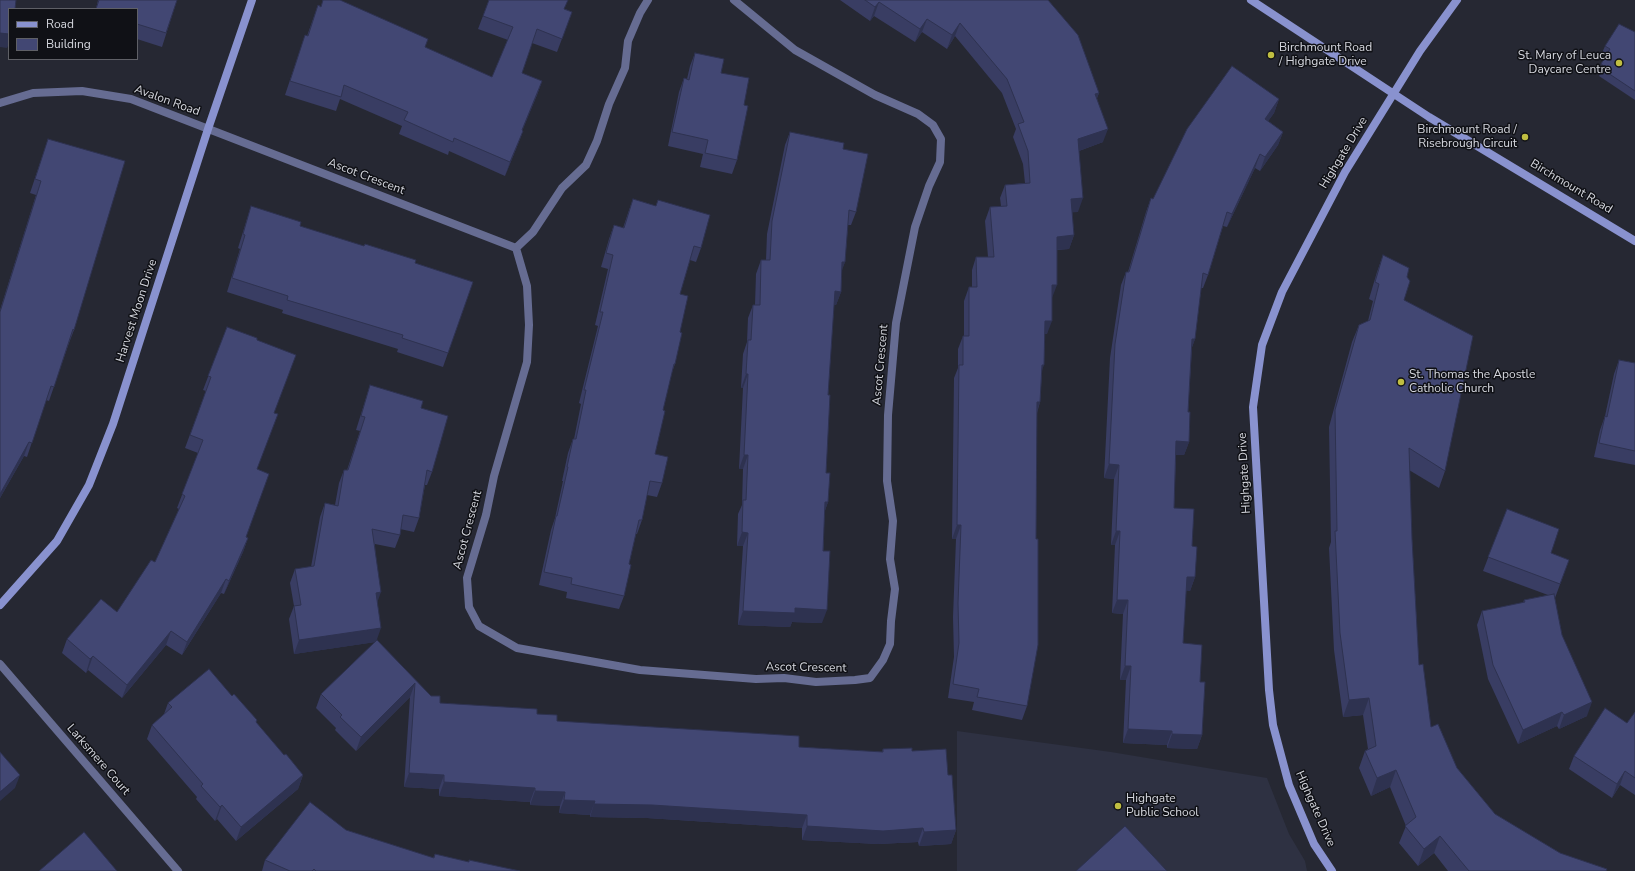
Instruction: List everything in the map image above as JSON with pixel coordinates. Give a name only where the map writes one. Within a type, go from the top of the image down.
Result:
[{"type":"street","name":"Harvest Moon Drive","points":[[0,605],[57,541],[89,485],[113,424],[208,128],[252,0]]},
{"type":"street","points":[[516,248],[533,232],[562,188],[586,165],[597,141],[609,104],[625,68],[628,41],[640,13],[648,0]]},
{"type":"street","name":"Ascot Crescent","points":[[208,128],[516,248],[527,286],[529,325],[527,362],[494,476],[486,515],[467,578],[468,607],[479,626],[517,648],[640,670],[756,679],[784,678],[816,682],[870,678],[883,660],[890,644],[895,589],[890,559],[893,521],[887,481],[888,415],[896,323],[915,227],[929,186],[940,162],[941,139],[932,125],[918,114],[875,95],[795,50],[734,0]]},
{"type":"street","name":"Birchmount Road","points":[[1251,0],[1429,117],[1635,241]]},
{"type":"street","name":"Highgate Drive","points":[[1332,871],[1314,844],[1289,785],[1273,725],[1269,690],[1253,408],[1262,345],[1282,292],[1345,172],[1369,136],[1420,51],[1457,0]]},
{"type":"street","name":"Avalon Road","points":[[0,103],[33,93],[82,91],[131,99],[208,128]]},
{"type":"street","name":"Larksmere Court","points":[[0,664],[178,871]]},
{"type":"shaded area","name":"Highgate Public School","points":[[957,731],[1111,752],[1267,778],[1289,834],[1305,861],[1307,871],[957,871]]},
{"type":"building","points":[[0,0],[16,0],[15,8],[8,8],[8,34],[0,33]]},
{"type":"building","points":[[99,0],[177,0],[166,33],[138,24],[138,8],[96,8]]},
{"type":"building","points":[[323,0],[340,0],[428,39],[425,47],[492,77],[513,27],[483,16],[489,0],[568,0],[564,9],[572,12],[562,39],[537,29],[522,73],[542,81],[510,162],[454,138],[453,142],[404,120],[408,112],[344,85],[341,97],[290,81],[305,35],[308,36],[318,5],[321,7]]},
{"type":"building","points":[[865,0],[1048,0],[1078,35],[1099,93],[1095,94],[1108,129],[1078,139],[1083,198],[1071,199],[1074,235],[1057,237],[1057,285],[1052,285],[1052,321],[1045,321],[1044,365],[1042,365],[1040,402],[1037,402],[1036,539],[1038,539],[1038,645],[1027,706],[977,697],[979,689],[953,684],[959,643],[958,603],[961,525],[957,525],[959,365],[963,365],[963,336],[969,336],[969,287],[977,287],[976,257],[994,257],[990,207],[1007,206],[1005,185],[1030,183],[1028,151],[1018,124],[1024,122],[1007,79],[960,23],[952,35],[927,19],[920,29],[879,2],[875,7]]},
{"type":"building","name":"St. Mary of Leuca Daycare Centre","points":[[1619,24],[1635,32],[1635,91],[1602,69],[1604,66],[1601,64],[1610,49],[1605,46]]},
{"type":"building","points":[[695,53],[724,59],[721,73],[749,78],[744,105],[748,106],[737,160],[705,153],[708,140],[672,132],[684,78],[689,80]]},
{"type":"building","points":[[1232,66],[1279,99],[1265,119],[1283,132],[1265,157],[1260,154],[1232,214],[1227,212],[1208,275],[1203,273],[1195,339],[1192,339],[1188,412],[1190,412],[1189,442],[1176,441],[1174,508],[1194,509],[1192,546],[1197,547],[1195,577],[1187,577],[1183,643],[1202,645],[1200,682],[1205,682],[1202,735],[1172,734],[1172,731],[1128,729],[1131,666],[1125,666],[1128,600],[1117,600],[1120,531],[1116,531],[1119,465],[1109,464],[1115,344],[1126,272],[1129,272],[1151,198],[1153,199],[1187,129]]},
{"type":"building","points":[[790,132],[844,143],[843,149],[868,154],[856,212],[849,210],[845,262],[842,262],[841,292],[835,291],[828,395],[830,395],[826,473],[830,473],[828,502],[825,502],[823,551],[830,551],[827,610],[795,608],[795,613],[743,611],[748,533],[742,532],[743,500],[746,500],[748,455],[744,455],[748,340],[751,340],[753,305],[760,305],[761,260],[770,260],[772,221]]},
{"type":"building","points":[[48,139],[125,161],[74,330],[73,329],[54,387],[51,386],[32,443],[29,442],[0,494],[0,312],[41,181],[35,179]]},
{"type":"building","points":[[633,199],[656,206],[658,200],[710,215],[701,248],[694,246],[680,294],[688,296],[680,332],[682,333],[663,410],[665,411],[655,454],[668,457],[662,483],[650,481],[642,520],[639,520],[629,564],[631,565],[624,596],[571,584],[572,578],[544,572],[573,439],[576,439],[586,390],[584,390],[603,312],[600,312],[613,255],[606,253],[614,225],[624,228]]},
{"type":"building","points":[[251,206],[301,222],[300,226],[416,260],[415,263],[473,282],[448,353],[402,338],[403,335],[287,300],[288,296],[232,278],[245,235],[243,234]]},
{"type":"building","points":[[1383,255],[1409,268],[1407,277],[1410,281],[1404,300],[1473,336],[1445,471],[1409,448],[1419,665],[1423,664],[1431,727],[1438,724],[1457,768],[1495,814],[1560,853],[1607,869],[1606,871],[1469,871],[1440,836],[1424,849],[1405,826],[1416,817],[1396,770],[1377,778],[1365,751],[1376,746],[1369,698],[1349,700],[1340,633],[1335,531],[1337,531],[1335,410],[1359,325],[1370,320],[1379,284],[1375,282]]},
{"type":"building","points":[[227,327],[296,355],[274,413],[278,414],[257,469],[269,474],[246,537],[248,538],[229,581],[226,579],[187,642],[171,631],[127,685],[93,656],[90,659],[67,639],[101,599],[117,612],[151,560],[155,562],[185,496],[182,494],[203,440],[190,435],[211,377],[208,376]]},
{"type":"building","points":[[1619,360],[1635,363],[1635,451],[1599,443],[1605,416],[1607,417]]},
{"type":"building","points":[[370,385],[423,401],[421,408],[448,416],[432,472],[427,470],[419,518],[403,515],[400,535],[372,529],[381,592],[376,593],[381,628],[299,640],[294,606],[301,605],[295,569],[314,566],[325,503],[338,506],[344,470],[348,470],[365,417],[361,416]]},
{"type":"building","points":[[1507,509],[1559,529],[1551,553],[1569,560],[1560,584],[1488,557]]},
{"type":"building","points":[[1554,594],[1562,635],[1592,702],[1564,715],[1562,712],[1523,730],[1493,665],[1482,611]]},
{"type":"building","points":[[377,640],[431,696],[440,696],[440,703],[537,709],[537,714],[557,715],[557,721],[799,736],[799,747],[883,752],[883,749],[912,748],[912,751],[946,749],[948,775],[952,775],[956,830],[924,832],[923,828],[883,831],[807,826],[807,815],[652,805],[594,804],[595,801],[564,800],[565,792],[535,791],[535,788],[444,782],[444,775],[409,773],[415,683],[361,737],[340,717],[342,715],[321,694]]},
{"type":"building","points":[[209,669],[232,696],[234,694],[257,720],[256,722],[284,755],[286,754],[303,775],[241,827],[222,805],[220,807],[201,786],[203,784],[152,725],[172,707],[168,703]]},
{"type":"building","points":[[1605,708],[1627,723],[1635,712],[1635,778],[1625,771],[1617,784],[1574,756]]},
{"type":"building","points":[[0,752],[20,775],[0,792]]},
{"type":"building","points":[[310,802],[346,830],[434,858],[435,854],[520,871],[316,871],[314,869],[312,871],[290,871],[265,860]]},
{"type":"building","points":[[1125,826],[1167,871],[1076,871]]},
{"type":"building","points":[[84,832],[117,871],[39,871]]},
{"type":"place","name":"Birchmount Road / Highgate Drive","points":[[1271,55]]},
{"type":"place","name":"St. Mary of Leuca Daycare Centre","points":[[1619,63]]},
{"type":"place","name":"Birchmount Road / Risebrough Circuit","points":[[1525,137]]},
{"type":"place","name":"St. Thomas the Apostle Catholic Church","points":[[1401,382]]},
{"type":"place","name":"Highgate Public School","points":[[1118,806]]}]
